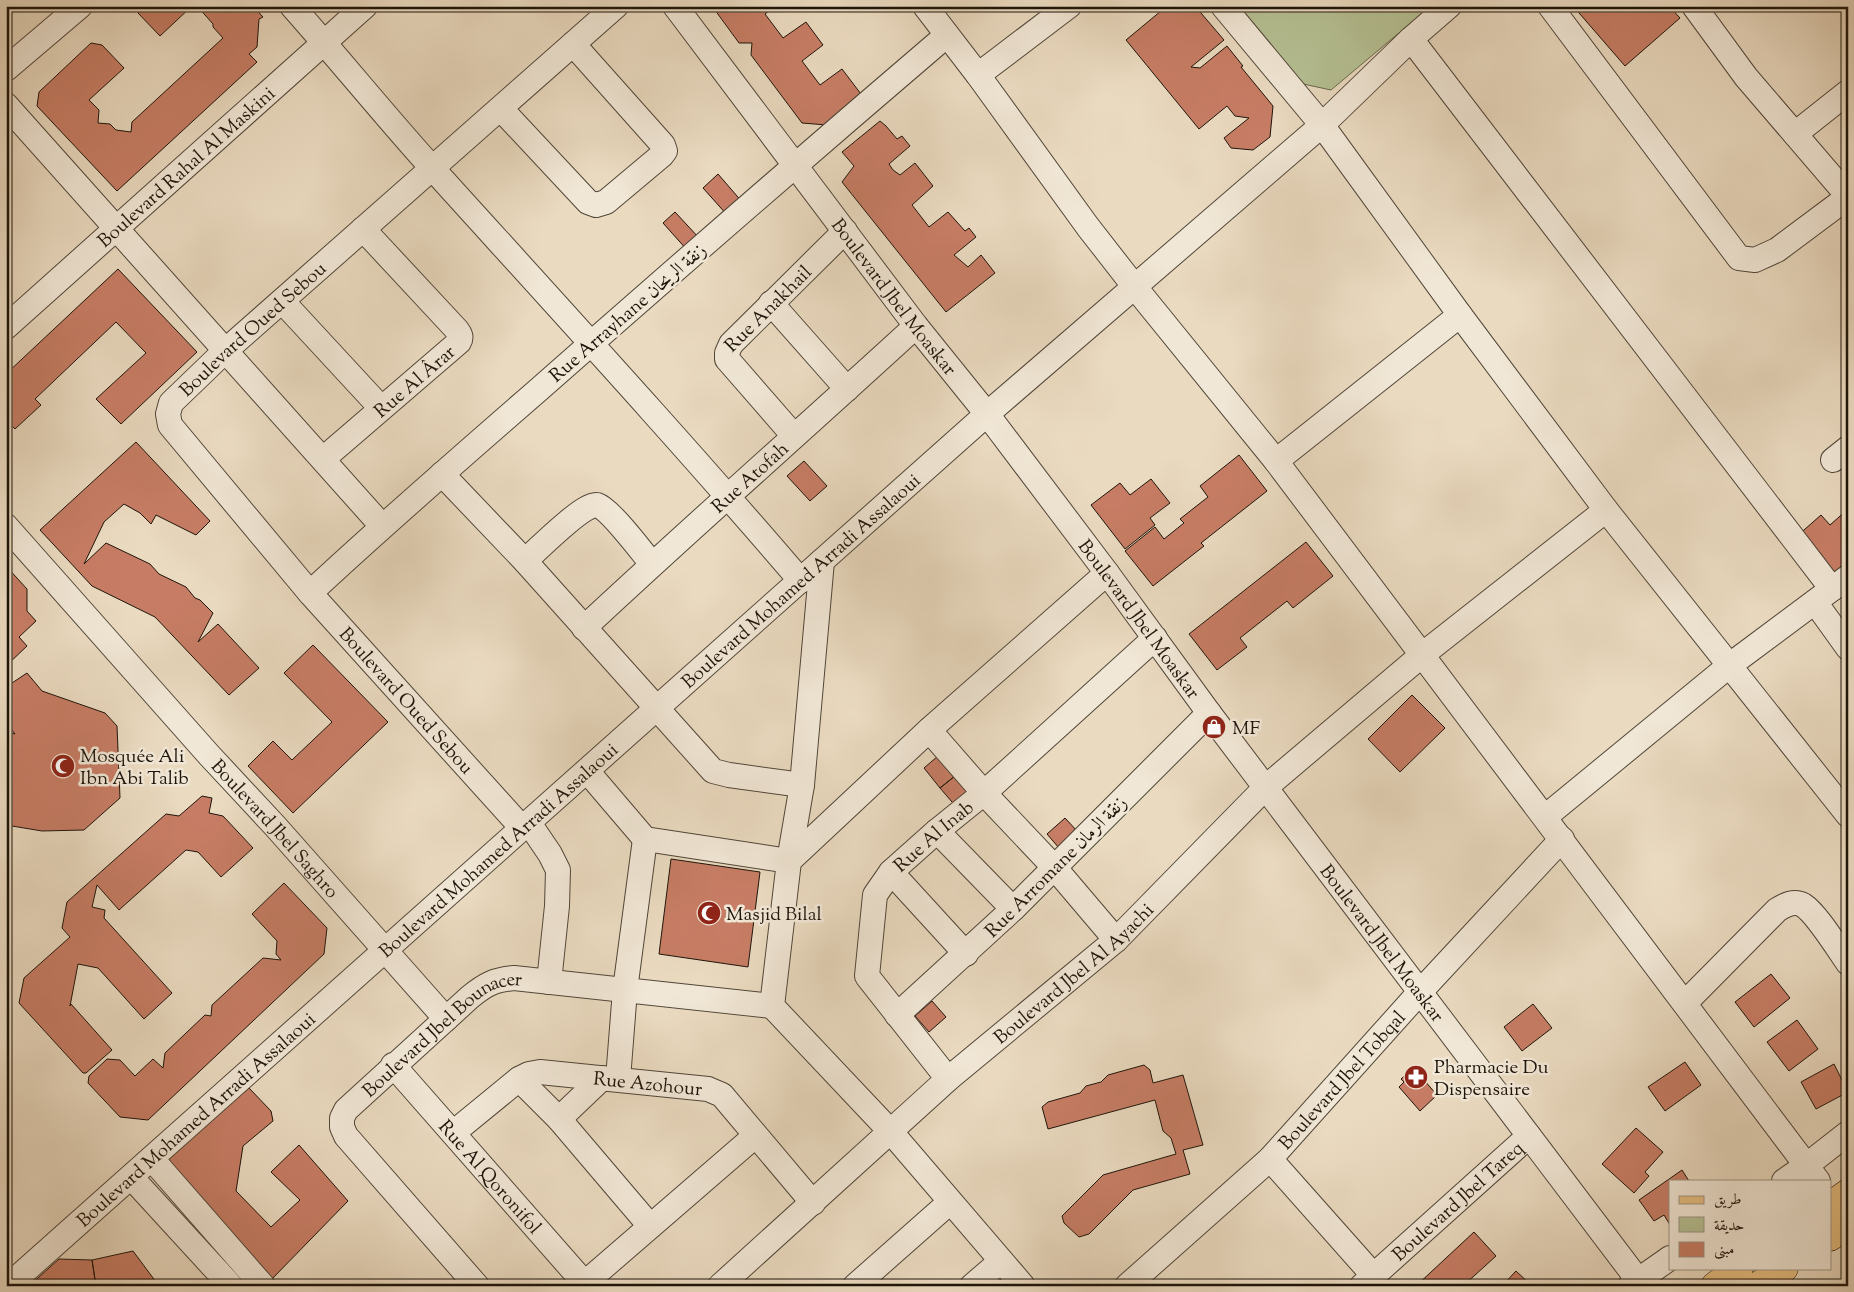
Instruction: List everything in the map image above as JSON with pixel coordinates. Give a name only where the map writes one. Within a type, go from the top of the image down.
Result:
[{"type":"main road","points":[[1832,1228],[1838,1205]]},
{"type":"main road","points":[[1715,1286],[1736,1270]]},
{"type":"main road","points":[[1758,1286],[1781,1270]]},
{"type":"street","points":[[6,69],[80,6]]},
{"type":"street","points":[[292,6],[431,168],[592,342],[728,495],[801,581]]},
{"type":"street","name":"Boulevard Rahal Al Maskini","points":[[6,327],[365,6]]},
{"type":"street","name":"Boulevard Oued Sebou","points":[[549,982],[558,896],[558,870],[550,854],[310,593],[170,426],[168,414],[171,403],[225,351],[283,302],[431,168],[501,109],[616,6]]},
{"type":"street","name":"Boulevard Jbel Moaskar","points":[[675,6],[916,326],[987,414],[1107,573],[1209,713],[1529,1136],[1634,1283]]},
{"type":"street","points":[[925,6],[978,75],[1088,227],[1276,461],[1813,1173]]},
{"type":"street","points":[[978,75],[1069,6]]},
{"type":"street","points":[[1223,6],[1322,125],[1460,315],[1606,510],[1848,815]]},
{"type":"street","name":"Boulevard Mohamed Arradi Assalaoui","points":[[8,1286],[987,414],[1322,125],[1411,39],[1449,6]]},
{"type":"street","points":[[1550,6],[1739,258],[1755,260],[1777,250],[1848,196],[1746,77],[1699,8]]},
{"type":"street","name":"Rue Arrayhane زنقة الريحان","points":[[310,593],[382,526],[592,342],[947,35]]},
{"type":"street","points":[[1411,39],[1831,589],[1848,648]]},
{"type":"street","points":[[501,109],[588,202],[596,204],[606,202],[662,155],[666,151],[663,145],[573,44]]},
{"type":"street","points":[[1795,134],[1848,92]]},
{"type":"street","points":[[6,105],[382,526]]},
{"type":"street","name":"Rue Al Ârar","points":[[323,459],[459,342],[460,335],[363,229]]},
{"type":"street","name":"Rue Anakhail","points":[[794,436],[726,356],[731,344],[845,231]]},
{"type":"street","points":[[283,302],[381,408]]},
{"type":"street","points":[[771,303],[847,389]]},
{"type":"street","points":[[1276,461],[1460,315]]},
{"type":"street","name":"Rue Atofah","points":[[584,628],[652,564],[916,326]]},
{"type":"street","points":[[442,474],[525,561],[713,771],[802,785]]},
{"type":"street","points":[[525,561],[578,514],[594,505],[608,512],[652,564]]},
{"type":"street","name":"Boulevard Jbel Al Ayachi","points":[[720,1286],[948,1079],[1116,940],[1266,787],[1422,655],[1606,510]]},
{"type":"street","name":"Boulevard Jbel Saghro","points":[[6,526],[446,1019]]},
{"type":"street","points":[[822,561],[802,785],[788,861],[772,1006],[891,1132],[1022,1286]]},
{"type":"street","points":[[788,861],[929,730],[1107,573]]},
{"type":"street","points":[[1545,817],[1730,665],[1831,589]]},
{"type":"street","name":"Rue Al Inab","points":[[948,1079],[867,976],[875,895],[891,872],[984,793],[1155,638]]},
{"type":"street","name":"Rue Arromane زنقة الرمان","points":[[898,1016],[1013,909],[1209,713]]},
{"type":"street","points":[[929,730],[984,793],[1054,867],[1116,940]]},
{"type":"street","points":[[587,771],[645,839],[788,861]]},
{"type":"street","points":[[937,831],[1013,909]]},
{"type":"street","points":[[559,1119],[610,1079],[645,839]]},
{"type":"street","name":"Boulevard Jbel Tobqal","points":[[1127,1286],[1270,1159],[1419,993],[1562,839]]},
{"type":"street","points":[[891,872],[966,954]]},
{"type":"street","points":[[1684,1003],[1777,910],[1788,903],[1802,904],[1811,912],[1848,962]]},
{"type":"street","name":"Boulevard Jbel Bounacer","points":[[477,1286],[346,1136],[342,1127],[342,1118],[346,1110],[470,997],[495,980],[514,978],[772,1006]]},
{"type":"street","name":"Rue Al Qoronifol","points":[[393,1066],[586,1284]]},
{"type":"street","name":"Rue Azohour","points":[[453,1132],[519,1079],[529,1074],[540,1072],[708,1090],[722,1095],[813,1203]]},
{"type":"street","points":[[519,1079],[559,1119],[650,1226]]},
{"type":"street","points":[[1788,1180],[1813,1173],[1848,1133]]},
{"type":"street","points":[[586,1284],[755,1136]]},
{"type":"street","name":"Boulevard Jbel Tareq","points":[[1368,1281],[1529,1136]]},
{"type":"street","points":[[152,1159],[263,1286]]},
{"type":"street","points":[[1270,1159],[1368,1281]]},
{"type":"street","points":[[131,1177],[231,1286]]},
{"type":"street","points":[[855,1286],[950,1202]]},
{"type":"street","points":[[1634,1283],[1669,1259]]},
{"type":"street","points":[[972,1286],[1001,1260]]},
{"type":"green space","points":[[1238,6],[1431,6],[1331,90],[1294,82]]},
{"type":"building","points":[[139,6],[192,6],[160,36],[138,13]]},
{"type":"building","points":[[197,6],[253,6],[263,17],[259,19],[257,47],[249,54],[257,62],[117,191],[37,106],[39,92],[91,43],[102,45],[124,68],[89,100],[99,110],[98,123],[110,124],[116,130],[131,132],[132,122],[223,38]]},
{"type":"building","points":[[712,6],[776,6],[765,14],[783,38],[806,22],[823,45],[802,61],[820,85],[842,69],[864,98],[827,125],[802,123],[751,55],[752,43],[739,43]]},
{"type":"building","points":[[1167,6],[1195,6],[1224,40],[1191,67],[1200,68],[1227,46],[1243,66],[1241,67],[1273,106],[1270,137],[1253,150],[1231,148],[1224,138],[1249,118],[1235,116],[1227,106],[1199,129],[1126,40]]},
{"type":"building","points":[[1573,6],[1669,6],[1680,18],[1625,66]]},
{"type":"building","points":[[880,121],[897,139],[902,136],[910,146],[889,164],[893,170],[900,175],[915,163],[933,186],[912,205],[929,227],[948,212],[965,231],[969,228],[976,237],[954,255],[968,267],[981,255],[995,273],[946,312],[842,182],[854,166],[842,152]]},
{"type":"building","points":[[718,174],[743,203],[728,216],[703,188]]},
{"type":"building","points":[[675,212],[700,239],[688,251],[663,223]]},
{"type":"building","points":[[118,269],[197,352],[121,424],[96,399],[146,353],[116,322],[35,399],[41,405],[15,429],[6,420],[6,374]]},
{"type":"building","points":[[136,442],[210,521],[196,535],[156,515],[151,524],[140,513],[124,504],[104,522],[84,564],[106,543],[150,564],[159,574],[186,587],[195,598],[200,600],[213,613],[198,642],[218,624],[259,668],[229,695],[155,617],[92,586],[40,530]]},
{"type":"building","points":[[1239,455],[1267,491],[1201,543],[1204,546],[1153,586],[1125,551],[1155,527],[1164,539],[1184,523],[1180,519],[1208,497],[1200,486]]},
{"type":"building","points":[[804,461],[827,486],[810,501],[787,476]]},
{"type":"building","points":[[1151,479],[1170,503],[1150,518],[1155,525],[1125,549],[1091,505],[1120,483],[1130,495]]},
{"type":"building","points":[[1848,509],[1848,563],[1831,577],[1796,537],[1821,515],[1830,525]]},
{"type":"building","points":[[1306,542],[1333,576],[1293,608],[1287,601],[1240,638],[1247,647],[1217,670],[1189,634]]},
{"type":"building","points":[[6,566],[27,589],[27,611],[36,621],[19,637],[27,646],[6,666]]},
{"type":"building","points":[[313,645],[388,722],[293,813],[248,766],[273,741],[292,760],[332,722],[284,673]]},
{"type":"building","name":"Mosquée Ali Ibn Abi Talib","points":[[27,673],[42,691],[105,713],[117,726],[120,798],[84,830],[42,831],[6,825],[6,732],[15,734],[6,722],[6,687]]},
{"type":"building","points":[[1412,695],[1445,728],[1400,772],[1368,739]]},
{"type":"building","points":[[938,756],[955,776],[940,788],[924,768]]},
{"type":"building","points":[[955,776],[973,797],[958,809],[940,788]]},
{"type":"building","points":[[202,796],[212,798],[209,813],[223,816],[253,848],[221,877],[198,852],[186,850],[119,910],[97,885],[92,907],[105,910],[104,918],[172,993],[144,1019],[98,968],[78,964],[70,1006],[71,1004],[112,1050],[86,1073],[83,1073],[19,1003],[24,978],[70,937],[62,928],[67,902],[166,814],[179,816]]},
{"type":"building","points":[[1065,818],[1078,832],[1059,848],[1047,834]]},
{"type":"building","name":"Masjid Bilal","points":[[671,859],[760,872],[748,967],[659,954]]},
{"type":"building","points":[[284,883],[327,928],[324,954],[148,1120],[120,1117],[88,1083],[89,1076],[107,1059],[120,1060],[135,1076],[153,1059],[163,1068],[165,1053],[205,1015],[211,1016],[212,1005],[263,958],[281,960],[276,954],[277,941],[252,914]]},
{"type":"building","points":[[1771,974],[1790,998],[1754,1027],[1735,1002]]},
{"type":"building","points":[[932,1001],[946,1017],[929,1032],[915,1016]]},
{"type":"building","points":[[1533,1004],[1552,1028],[1522,1051],[1504,1027]]},
{"type":"building","points":[[1797,1020],[1818,1049],[1789,1071],[1767,1042]]},
{"type":"building","points":[[1685,1062],[1701,1085],[1665,1111],[1648,1087]]},
{"type":"building","points":[[1834,1064],[1848,1092],[1816,1109],[1801,1082]]},
{"type":"building","points":[[1144,1065],[1150,1070],[1153,1083],[1183,1075],[1203,1145],[1183,1150],[1190,1174],[1133,1190],[1089,1234],[1079,1237],[1064,1223],[1062,1216],[1103,1175],[1176,1154],[1171,1138],[1163,1131],[1155,1100],[1048,1129],[1042,1107],[1048,1102],[1080,1093],[1086,1086],[1101,1082],[1108,1075]]},
{"type":"building","points":[[1417,1072],[1437,1095],[1420,1111],[1399,1087],[1404,1082],[1401,1079],[1408,1073],[1411,1077]]},
{"type":"building","points":[[249,1088],[271,1111],[273,1121],[243,1146],[236,1191],[271,1227],[300,1200],[271,1172],[299,1145],[348,1201],[271,1280],[169,1164],[168,1152]]},
{"type":"building","points":[[1636,1128],[1663,1152],[1645,1172],[1649,1176],[1634,1193],[1602,1164]]},
{"type":"building","points":[[1682,1170],[1688,1180],[1669,1180],[1669,1223],[1664,1215],[1654,1221],[1639,1200]]},
{"type":"building","points":[[1474,1232],[1496,1256],[1463,1286],[1416,1286]]},
{"type":"building","points":[[133,1251],[159,1286],[96,1286],[92,1260]]},
{"type":"building","points":[[59,1259],[92,1260],[96,1286],[29,1286]]},
{"type":"building","points":[[1516,1271],[1532,1286],[1502,1286]]},
{"type":"place","name":"MF","points":[[1214,727]]},
{"type":"place","name":"Mosquée Ali Ibn Abi Talib","points":[[63,766]]},
{"type":"place","name":"Masjid Bilal","points":[[709,913]]},
{"type":"place","name":"Pharmacie Du Dispensaire","points":[[1416,1077]]}]
